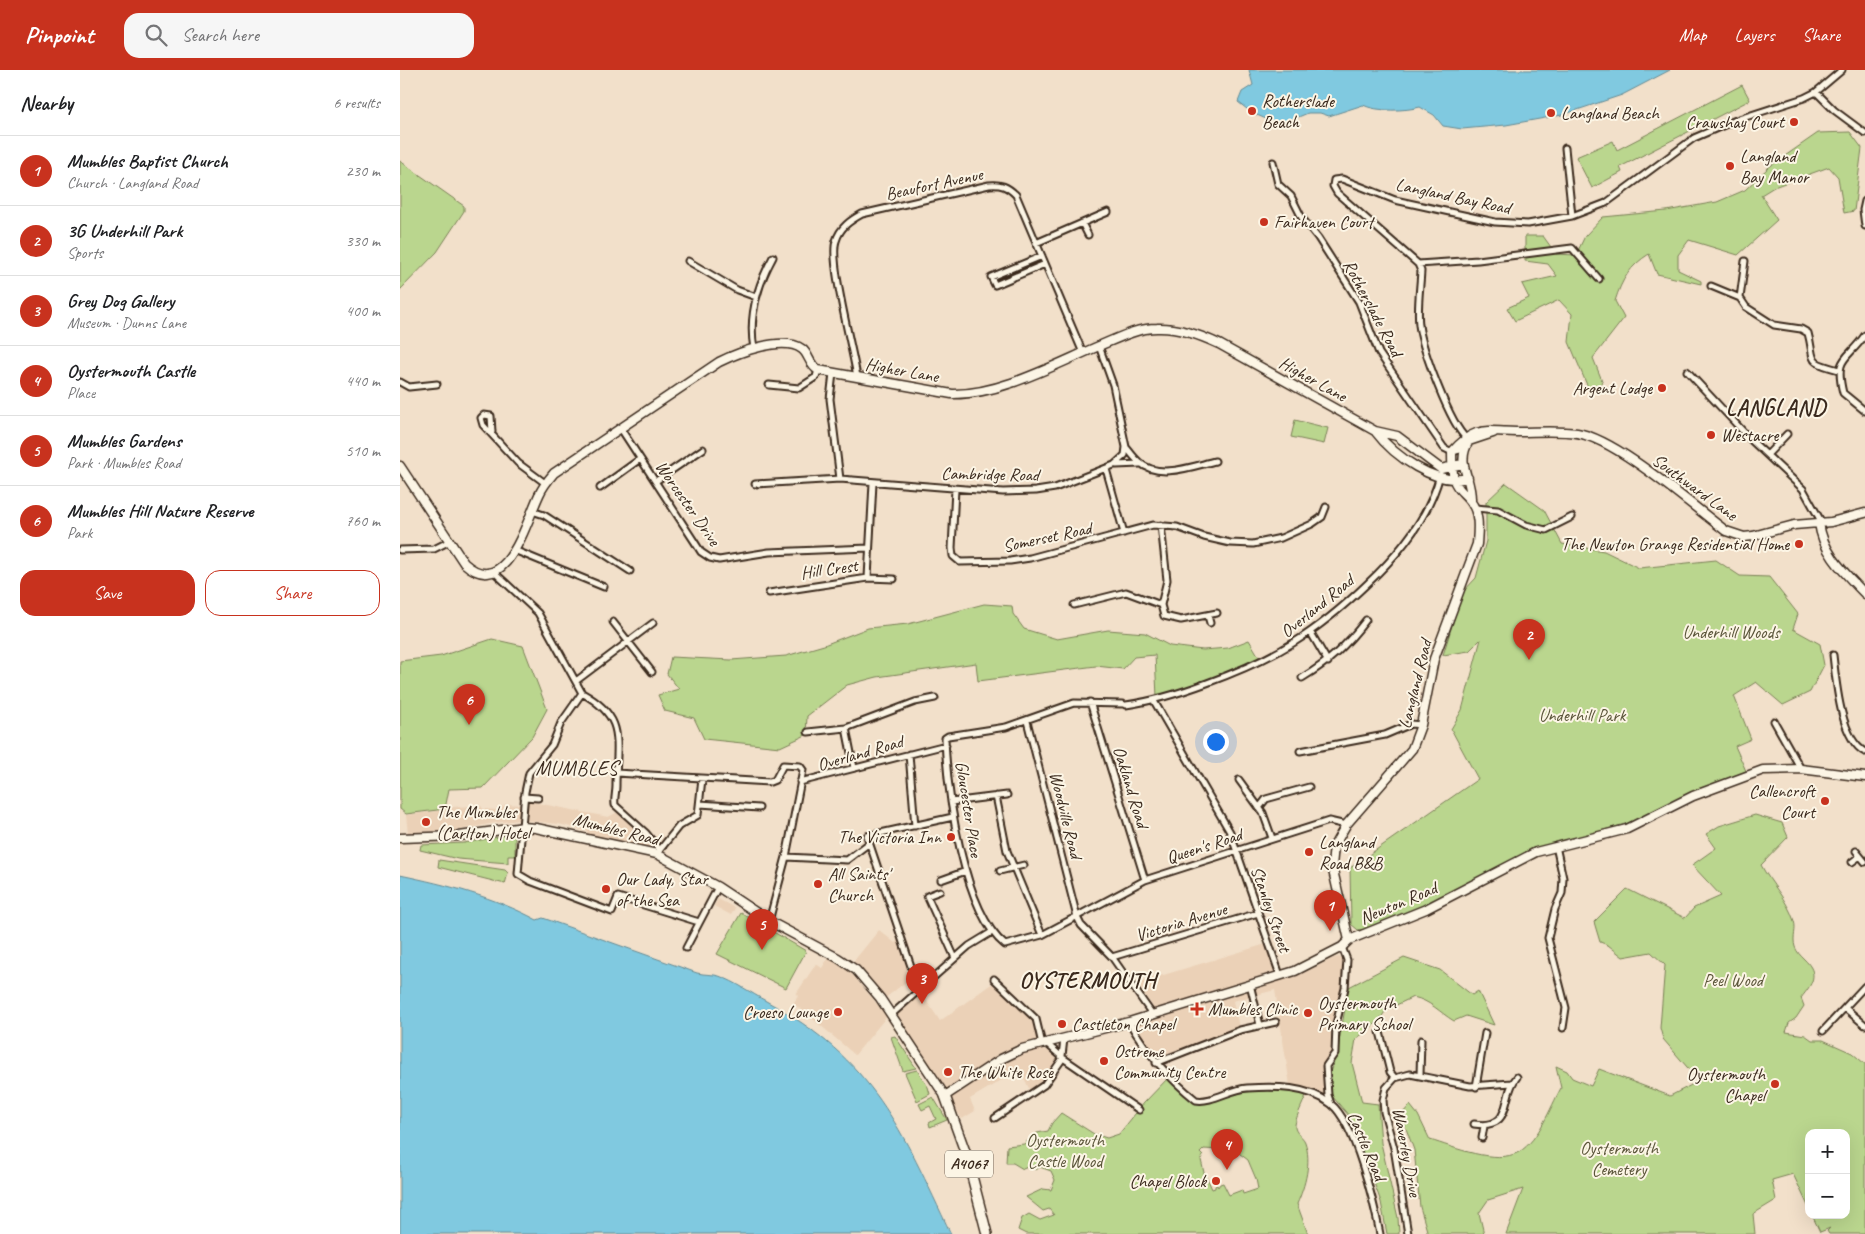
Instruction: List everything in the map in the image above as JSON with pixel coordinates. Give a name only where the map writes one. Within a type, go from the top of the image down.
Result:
[{"type":"main road","name":"Higher Lane","points":[[818,370],[952,394],[970,394],[1004,386],[1083,352],[1147,329],[1158,328],[1198,334],[1220,344],[1375,430],[1397,436],[1440,473]]},
{"type":"main road","points":[[400,466],[464,563],[472,570],[481,574],[494,572],[503,566],[514,550],[545,483],[564,464],[621,429],[719,362],[754,349],[784,345],[797,346],[803,350],[810,363],[818,370]]},
{"type":"main road","name":"Higher Lane","points":[[1375,430],[1385,444],[1416,466],[1440,473],[1455,481],[1468,478]]},
{"type":"main road","name":"Southward Lane","points":[[1467,439],[1502,432],[1577,433],[1596,439],[1622,453],[1735,535],[1753,536],[1794,525],[1820,523],[1865,513]]},
{"type":"main road","points":[[1467,439],[1452,452],[1452,467],[1455,481],[1461,492],[1473,505]]},
{"type":"main road","points":[[1440,473],[1462,464],[1467,439]]},
{"type":"main road","name":"Langland Road","points":[[1349,940],[1332,866],[1334,846],[1346,825],[1412,749],[1421,725],[1434,659],[1477,544],[1478,525],[1473,505],[1472,488],[1462,464]]},
{"type":"main road","points":[[1820,523],[1824,541],[1836,564],[1865,594]]},
{"type":"main road","name":"Newton Road","points":[[945,1096],[1001,1059],[1022,1049],[1128,1022],[1295,971],[1342,947],[1349,940],[1426,909],[1536,852],[1627,829],[1693,796],[1763,770],[1801,769],[1864,775]]},
{"type":"main road","name":"Mumbles Road","points":[[400,838],[458,836],[523,827],[566,833],[658,852],[718,887],[770,921],[856,970],[891,1015],[945,1096],[967,1157],[987,1234]]},
{"type":"street","name":"Langland Bay Road","points":[[1418,264],[1337,193],[1333,186],[1334,180],[1342,179],[1395,200],[1495,222],[1528,224],[1572,216],[1606,203],[1701,134],[1804,98],[1816,92],[1842,70]]},
{"type":"street","points":[[1816,92],[1834,110],[1865,133]]},
{"type":"street","points":[[1565,148],[1572,216]]},
{"type":"street","name":"Rotherslade Road","points":[[1273,162],[1278,184],[1292,196],[1302,218],[1318,238],[1358,302],[1378,353],[1444,448],[1452,452]]},
{"type":"street","name":"Beaufort Avenue","points":[[857,377],[833,254],[841,231],[852,219],[876,211],[1000,184],[1009,188],[1016,195],[1083,352]]},
{"type":"street","points":[[1865,200],[1863,210],[1865,226]]},
{"type":"street","points":[[1036,243],[1108,212]]},
{"type":"street","points":[[1082,223],[1088,235]]},
{"type":"street","points":[[1467,439],[1458,430],[1449,412],[1421,337],[1419,323],[1420,271],[1418,264],[1478,260],[1572,248],[1599,279]]},
{"type":"street","points":[[1042,256],[991,277],[995,285],[1045,264]]},
{"type":"street","points":[[754,349],[752,312],[764,273],[773,257]]},
{"type":"street","points":[[688,261],[737,290],[756,297]]},
{"type":"street","points":[[1740,298],[1745,261]]},
{"type":"street","points":[[1711,286],[1740,298],[1746,307],[1774,325],[1801,329],[1808,333],[1810,350],[1814,360],[1819,364],[1839,370]]},
{"type":"street","points":[[1865,335],[1845,356],[1839,370],[1843,393],[1865,410]]},
{"type":"street","points":[[1099,346],[1113,385],[1126,447],[1125,455],[1114,466]]},
{"type":"street","points":[[769,385],[799,388],[816,377],[818,370]]},
{"type":"street","points":[[1687,371],[1752,441],[1804,489],[1820,523]]},
{"type":"street","points":[[833,373],[830,399],[840,479]]},
{"type":"street","points":[[400,382],[409,387],[437,384]]},
{"type":"street","name":"Worcester Drive","points":[[621,429],[701,552],[710,558],[719,560],[746,554],[778,551],[869,548]]},
{"type":"street","points":[[492,432],[518,463],[545,483]]},
{"type":"street","points":[[1768,454],[1787,434]]},
{"type":"street","points":[[1126,447],[1140,464]]},
{"type":"street","points":[[656,481],[703,449]]},
{"type":"street","points":[[1452,452],[1464,450]]},
{"type":"street","points":[[600,488],[640,459]]},
{"type":"street","name":"Cambridge Road","points":[[755,484],[840,479],[955,489],[1036,491],[1055,488],[1114,466],[1140,464],[1157,470],[1173,470],[1215,461]]},
{"type":"street","points":[[1106,469],[1124,532]]},
{"type":"street","name":"Overland Road","points":[[616,773],[770,782],[775,780],[782,765],[793,765],[800,766],[802,770],[800,782],[946,745],[948,736],[1006,727],[1074,703],[1124,704],[1154,701],[1265,660],[1311,633],[1349,602],[1405,544],[1438,486],[1440,473]]},
{"type":"street","points":[[868,578],[873,483]]},
{"type":"street","name":"Somerset Road","points":[[955,489],[952,548],[953,556],[960,562],[1010,561],[1030,558],[1124,532],[1161,525]]},
{"type":"street","points":[[1473,505],[1498,510],[1526,525],[1546,530],[1572,517]]},
{"type":"street","points":[[1217,613],[1181,620],[1164,616],[1161,605],[1166,580],[1161,525],[1178,527],[1220,541],[1253,544],[1280,538],[1312,524],[1322,517],[1326,507]]},
{"type":"street","points":[[532,511],[544,515],[630,570]]},
{"type":"street","points":[[400,550],[434,550],[450,541]]},
{"type":"street","points":[[514,550],[604,587]]},
{"type":"street","points":[[615,560],[619,554]]},
{"type":"street","points":[[494,572],[529,605],[546,625],[582,693],[604,708],[614,721],[616,733],[615,805],[646,833],[658,852],[679,826],[695,818],[700,804],[702,779]]},
{"type":"street","name":"Hill Crest","points":[[769,593],[868,578],[894,578]]},
{"type":"street","points":[[1074,604],[1126,592],[1161,605]]},
{"type":"street","points":[[1208,616],[1210,623]]},
{"type":"street","points":[[1302,678],[1328,662],[1349,643],[1366,620]]},
{"type":"street","points":[[613,622],[652,672]]},
{"type":"street","points":[[576,681],[653,623]]},
{"type":"street","points":[[1311,633],[1328,662]]},
{"type":"street","points":[[1833,655],[1850,737],[1859,749],[1865,752]]},
{"type":"street","points":[[582,693],[561,723],[552,745],[533,767],[524,797],[518,874],[612,912],[618,897],[699,922]]},
{"type":"street","points":[[808,732],[846,728],[915,702],[935,698]]},
{"type":"street","name":"Stanley Street","points":[[1154,701],[1230,832],[1280,976]]},
{"type":"street","name":"Oakland Road","points":[[1090,702],[1145,880]]},
{"type":"street","name":"Woodville Road","points":[[1027,721],[1076,917]]},
{"type":"street","points":[[1774,721],[1801,769]]},
{"type":"street","points":[[1300,751],[1385,735],[1412,724],[1421,725]]},
{"type":"street","points":[[846,728],[854,768]]},
{"type":"street","name":"Gloucester Place","points":[[946,745],[953,817],[966,871],[992,932]]},
{"type":"street","points":[[909,754],[915,826]]},
{"type":"street","points":[[1239,780],[1260,808],[1272,838]]},
{"type":"street","points":[[770,921],[786,857],[800,782]]},
{"type":"street","points":[[1260,808],[1266,799],[1309,787]]},
{"type":"street","points":[[951,802],[1007,795]]},
{"type":"street","points":[[996,796],[1005,842],[1013,868],[1042,935]]},
{"type":"street","points":[[524,797],[538,798]]},
{"type":"street","points":[[700,804],[759,808]]},
{"type":"street","points":[[921,989],[917,984],[868,844],[867,836],[953,817]]},
{"type":"street","name":"Queen's Road","points":[[992,932],[1005,945],[1042,935],[1145,880],[1329,821],[1346,825]]},
{"type":"street","points":[[786,857],[847,860],[868,844]]},
{"type":"street","points":[[1556,846],[1563,878],[1562,894],[1554,909],[1548,938],[1566,1008],[1563,1028]]},
{"type":"street","points":[[1856,850],[1865,862]]},
{"type":"street","points":[[1852,862],[1860,856]]},
{"type":"street","points":[[1000,871],[1024,865]]},
{"type":"street","points":[[941,880],[966,871]]},
{"type":"street","points":[[686,948],[718,887]]},
{"type":"street","points":[[940,891],[927,896],[954,958]]},
{"type":"street","name":"Victoria Avenue","points":[[1112,957],[1258,913]]},
{"type":"street","points":[[1076,917],[1081,925],[1112,957],[1152,1014]]},
{"type":"street","points":[[891,1015],[954,958],[992,932]]},
{"type":"street","points":[[1332,1104],[1328,1095],[1326,1066],[1335,1053],[1336,1024],[1345,988],[1347,960],[1342,947]]},
{"type":"street","points":[[994,979],[1036,1019],[1044,1043],[1139,1110]]},
{"type":"street","points":[[1250,984],[1260,1026]]},
{"type":"street","points":[[1823,1031],[1865,986]]},
{"type":"street","points":[[1845,1008],[1865,1025]]},
{"type":"street","name":"Castle Road","points":[[1128,1022],[1156,1063],[1170,1079],[1199,1101],[1245,1088],[1279,1087],[1307,1092],[1332,1104],[1343,1117],[1370,1184],[1380,1234]]},
{"type":"street","points":[[1156,1063],[1219,1037],[1276,1022]]},
{"type":"street","points":[[1380,1032],[1390,1072],[1394,1078],[1402,1075],[1420,1075],[1476,1087],[1512,1083]]},
{"type":"street","points":[[1476,1087],[1485,1033]]},
{"type":"street","points":[[995,1118],[1044,1085],[1063,1057],[1064,1039]]},
{"type":"street","points":[[1420,1075],[1422,1040]]},
{"type":"street","points":[[1474,1124],[1484,1126],[1503,1115],[1512,1083],[1518,1077]]},
{"type":"street","name":"Waverley Drive","points":[[1394,1078],[1386,1088],[1383,1100],[1398,1167],[1408,1234]]},
{"type":"street","points":[[1482,1138],[1484,1126]]},
{"type":"shaded area","points":[[522,800],[608,817],[618,812],[623,814],[653,843],[650,847],[625,843],[587,834],[587,831],[559,824],[520,820],[445,833],[408,834],[406,815],[445,810],[448,807],[481,806],[483,809],[498,810],[506,804],[521,805]]},
{"type":"shaded area","points":[[718,899],[735,908],[731,915],[714,906]]},
{"type":"shaded area","points":[[879,930],[895,943],[899,939],[911,978],[884,999],[853,962]]},
{"type":"shaded area","points":[[1266,944],[1276,972],[1273,975],[1274,981],[1303,973],[1334,958],[1339,957],[1344,960],[1341,1000],[1333,1052],[1324,1064],[1326,1087],[1324,1094],[1290,1085],[1275,990],[1233,1001],[1239,1027],[1158,1060],[1133,1021],[1132,1018],[1153,1007],[1137,983]]},
{"type":"shaded area","points":[[828,958],[851,973],[887,1016],[855,1055],[793,1004],[798,996],[796,994],[816,964],[822,968]]},
{"type":"shaded area","points":[[994,982],[1035,1020],[1041,1048],[1055,1054],[1064,1061],[1032,1095],[1020,1069],[970,1099],[975,1111],[962,1119],[894,1014],[922,994],[940,1021]]},
{"type":"green space","points":[[1742,85],[1750,100],[1620,167],[1622,172],[1592,188],[1576,157],[1613,141],[1617,150]]},
{"type":"green space","points":[[1850,132],[1862,148],[1854,211],[1844,213],[1838,177],[1829,167],[1774,187],[1761,195],[1777,220],[1738,255],[1689,240],[1678,255],[1678,270],[1701,281],[1701,284],[1657,274],[1649,254],[1632,268],[1624,280],[1615,301],[1624,318],[1593,358],[1603,383],[1589,390],[1569,342],[1572,314],[1559,300],[1515,321],[1507,308],[1529,298],[1522,284],[1557,276],[1548,264],[1525,261],[1525,236],[1543,236],[1556,254],[1576,255],[1585,236],[1603,217],[1666,211],[1717,202],[1745,190],[1769,167],[1818,133]]},
{"type":"green space","points":[[400,161],[464,206],[464,211],[437,252],[400,290]]},
{"type":"green space","points":[[1295,420],[1328,428],[1324,444],[1291,437]]},
{"type":"green space","name":"Underhill Park","points":[[1506,483],[1544,510],[1562,544],[1604,551],[1639,568],[1716,560],[1740,576],[1769,577],[1798,614],[1793,629],[1820,644],[1824,665],[1810,692],[1783,705],[1756,682],[1734,696],[1751,739],[1735,746],[1746,771],[1676,800],[1639,820],[1555,844],[1433,902],[1367,929],[1358,930],[1351,924],[1350,868],[1478,779],[1451,729],[1462,710],[1481,639],[1469,651],[1443,655],[1462,593],[1476,578],[1486,541],[1486,502]]},
{"type":"green space","points":[[984,604],[1012,606],[1013,614],[1024,629],[1057,639],[1108,630],[1145,633],[1170,646],[1203,650],[1228,648],[1249,640],[1261,660],[1157,697],[1155,655],[1134,657],[1123,669],[1096,666],[978,681],[976,663],[877,677],[847,685],[807,716],[806,735],[780,747],[704,739],[694,718],[665,711],[658,695],[679,689],[667,674],[671,657],[731,660],[786,656],[824,645],[868,628],[908,624]]},
{"type":"green space","points":[[492,639],[523,646],[547,709],[532,737],[483,788],[449,789],[445,809],[406,814],[400,809],[400,661],[441,656]]},
{"type":"green space","points":[[1755,815],[1782,823],[1788,837],[1761,865],[1791,913],[1795,924],[1795,947],[1809,964],[1813,974],[1811,983],[1801,998],[1804,1006],[1796,1018],[1789,1023],[1786,1032],[1805,1035],[1812,1040],[1823,1040],[1852,1053],[1865,1064],[1865,1234],[1829,1234],[1827,1231],[1830,1228],[1820,1232],[1814,1219],[1850,1219],[1850,1129],[1805,1129],[1805,1200],[1793,1174],[1772,1180],[1776,1200],[1753,1214],[1755,1234],[1506,1234],[1523,1189],[1488,1200],[1479,1213],[1484,1234],[1428,1234],[1420,1207],[1414,1150],[1401,1115],[1410,1105],[1418,1115],[1430,1140],[1474,1154],[1499,1157],[1510,1156],[1519,1152],[1526,1147],[1538,1132],[1561,1088],[1556,1066],[1567,1071],[1572,1078],[1591,1086],[1599,1069],[1670,1096],[1699,1081],[1663,1039],[1660,1028],[1665,965],[1651,952],[1623,957],[1608,945],[1600,942],[1594,922],[1627,889],[1685,918],[1694,908],[1721,896],[1692,865],[1716,848],[1706,834],[1719,826]]},
{"type":"green space","points":[[515,834],[515,856],[508,856],[508,863],[458,859],[420,850],[421,845],[464,843]]},
{"type":"green space","points":[[439,860],[505,870],[508,873],[505,884],[438,867]]},
{"type":"green space","points":[[741,913],[806,951],[786,988],[717,954]]},
{"type":"green space","points":[[1404,958],[1440,970],[1472,995],[1478,991],[1494,1025],[1466,1016],[1454,1021],[1430,1004],[1413,997],[1386,1010],[1379,1021],[1356,1039],[1352,1063],[1362,1102],[1378,1104],[1381,1143],[1398,1218],[1399,1234],[1387,1234],[1381,1202],[1350,1117],[1332,1096],[1330,1072],[1337,1053],[1349,987]]},
{"type":"green space","points":[[895,1036],[916,1068],[903,1071],[891,1037]]},
{"type":"green space","points":[[917,1070],[928,1087],[930,1094],[917,1101],[905,1073]]},
{"type":"green space","name":"Oystermouth Castle Wood","points":[[1169,1077],[1196,1100],[1267,1089],[1279,1089],[1306,1095],[1298,1114],[1295,1128],[1305,1142],[1308,1158],[1307,1174],[1297,1204],[1308,1234],[1026,1234],[1018,1230],[1022,1218],[1029,1214],[1040,1220],[1054,1215],[1049,1209],[1043,1211],[1026,1197],[1043,1189],[1051,1190],[1055,1180],[1051,1171],[1040,1167],[1036,1170],[1030,1166],[1023,1169],[1013,1163],[1006,1163],[1007,1146],[1024,1144],[1037,1133],[1048,1131],[1061,1113],[1094,1134],[1107,1138],[1119,1134],[1144,1103]],"holes":[[[1204,1149],[1236,1151],[1248,1160],[1258,1189],[1243,1194],[1242,1190],[1229,1195],[1223,1183],[1212,1189],[1205,1177],[1201,1160],[1203,1156],[1200,1153]]]},
{"type":"green space","points":[[933,1097],[947,1120],[930,1127],[929,1123],[936,1119],[930,1106],[922,1110],[919,1104]]},
{"type":"water","points":[[1249,70],[1670,70],[1622,95],[1562,115],[1506,125],[1462,129],[1443,126],[1434,115],[1420,107],[1391,110],[1376,109],[1363,105],[1329,116],[1320,113],[1308,113],[1284,123],[1271,121],[1252,113],[1238,102],[1242,92],[1253,85]]},
{"type":"water","points":[[400,875],[487,898],[537,920],[543,918],[697,973],[719,976],[766,1001],[803,1024],[833,1048],[859,1073],[880,1100],[916,1162],[951,1234],[400,1234]]},
{"type":"place","name":"Rotherslade Beach","points":[[1252,111]]},
{"type":"place","name":"Langland Beach","points":[[1551,113]]},
{"type":"place","name":"Crawshay Court","points":[[1794,122]]},
{"type":"place","name":"Langland Bay Manor","points":[[1730,166]]},
{"type":"place","name":"Fairhaven Court","points":[[1264,222]]},
{"type":"place","name":"Argent Lodge","points":[[1662,388]]},
{"type":"place","name":"Westacre","points":[[1711,435]]},
{"type":"place","name":"The Newton Grange Residential Home","points":[[1799,544]]},
{"type":"place","name":"3G Underhill Park","points":[[1529,660]]},
{"type":"place","name":"Mumbles Hill Nature Reserve","points":[[469,725]]},
{"type":"place","name":"Callencroft Court","points":[[1825,801]]},
{"type":"place","name":"The Mumbles (Carlton) Hotel","points":[[426,822]]},
{"type":"place","name":"The Victoria Inn","points":[[951,837]]},
{"type":"place","name":"Langland Road B&B","points":[[1309,852]]},
{"type":"place","name":"All Saints' Church","points":[[818,884]]},
{"type":"place","name":"Our Lady, Star of the Sea","points":[[606,889]]},
{"type":"place","name":"Mumbles Baptist Church","points":[[1330,931]]},
{"type":"place","name":"Mumbles Gardens","points":[[762,950]]},
{"type":"place","name":"Grey Dog Gallery","points":[[922,1004]]},
{"type":"place","name":"Mumbles Clinic","points":[[1197,1009]]},
{"type":"place","name":"Croeso Lounge","points":[[838,1012]]},
{"type":"place","name":"Oystermouth Primary School","points":[[1308,1013]]},
{"type":"place","name":"Castleton Chapel","points":[[1062,1024]]},
{"type":"place","name":"Ostreme Community Centre","points":[[1104,1061]]},
{"type":"place","name":"The White Rose","points":[[948,1072]]},
{"type":"place","name":"Oystermouth Chapel","points":[[1775,1084]]},
{"type":"place","name":"Oystermouth Castle","points":[[1227,1170]]},
{"type":"place","name":"Chapel Block","points":[[1216,1181]]},
{"type":"district","name":"LANGLAND","points":[[1776,408]]},
{"type":"district","name":"MUMBLES","points":[[577,768]]},
{"type":"district","name":"OYSTERMOUTH","points":[[1088,981]]},
{"type":"park label","name":"Underhill Woods","points":[[1731,632]]},
{"type":"park label","name":"Peel Wood","points":[[1733,980]]},
{"type":"park label","name":"Oystermouth Cemetery","points":[[1619,1158]]}]
